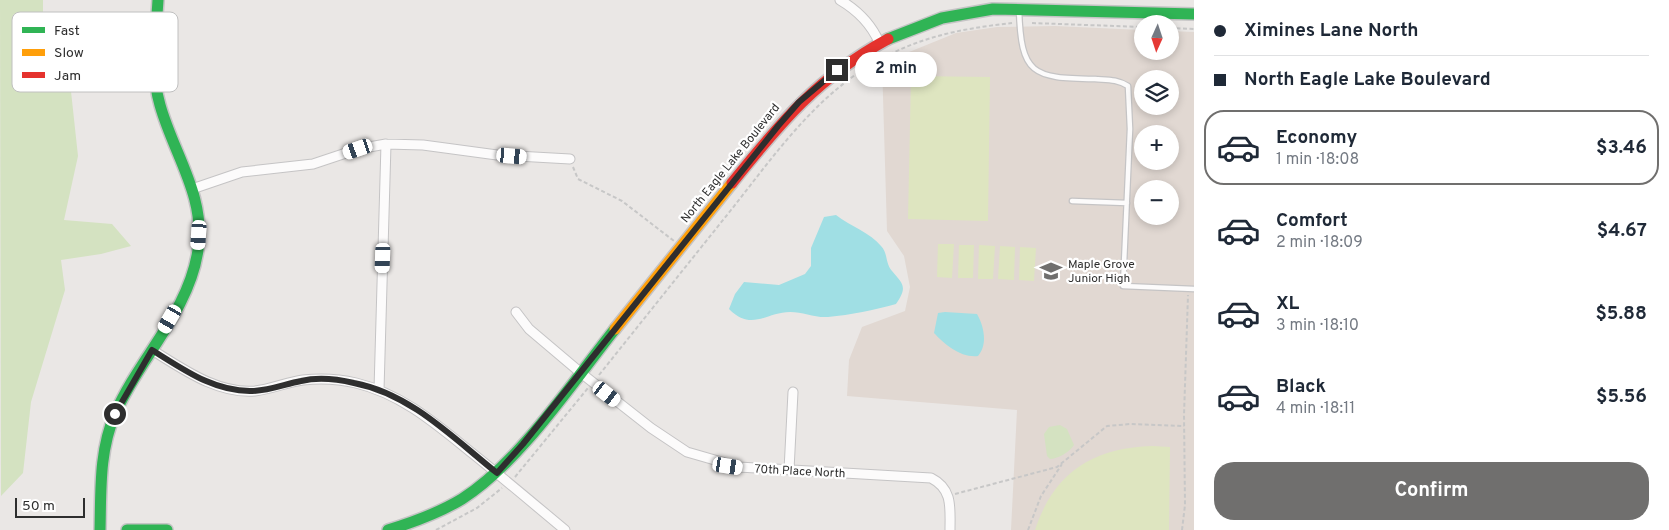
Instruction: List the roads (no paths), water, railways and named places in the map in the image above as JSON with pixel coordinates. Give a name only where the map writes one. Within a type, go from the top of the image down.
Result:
[{"type":"street","points":[[840,0],[868,23],[879,42]]},
{"type":"street","name":"North Eagle Lake Boulevard","points":[[388,530],[413,523],[442,511],[465,498],[497,473],[581,373],[680,246],[799,102],[844,65],[879,42],[939,19],[970,12],[1019,8],[1194,14]]},
{"type":"street","points":[[100,530],[102,473],[109,432],[122,401],[179,303],[193,272],[199,235],[195,188],[166,123],[158,92]]},
{"type":"street","points":[[195,188],[242,172],[313,164],[358,149],[386,144],[423,145],[504,156],[570,159]]},
{"type":"street","points":[[380,390],[386,144]]},
{"type":"street","name":"70th Place North","points":[[516,312],[529,329],[581,373],[651,428],[687,452],[728,466],[931,478],[944,487],[949,495],[950,530]]},
{"type":"street","points":[[152,350],[196,376],[215,385],[236,390],[269,389],[303,380],[328,379],[355,383],[380,390],[417,410],[565,530]]},
{"type":"street","points":[[790,470],[794,392]]},
{"type":"street","points":[[127,530],[166,530]]},
{"type":"lane","points":[[1019,8],[1020,42],[1026,59],[1042,75],[1059,79],[1119,80],[1128,86],[1130,129],[1123,286],[1194,289]]},
{"type":"lane","points":[[1072,201],[1127,202]]},
{"type":"water","points":[[836,215],[872,237],[883,249],[888,265],[903,286],[902,294],[896,304],[837,316],[823,317],[790,312],[752,320],[737,316],[729,309],[735,294],[744,282],[779,285],[805,274],[811,266],[811,248],[824,217]]},
{"type":"water","points":[[938,313],[977,314],[982,324],[984,335],[983,346],[978,356],[960,353],[948,346],[934,333]]},
{"type":"place","name":"Maple Grove Junior High","points":[[1051,271]]}]
